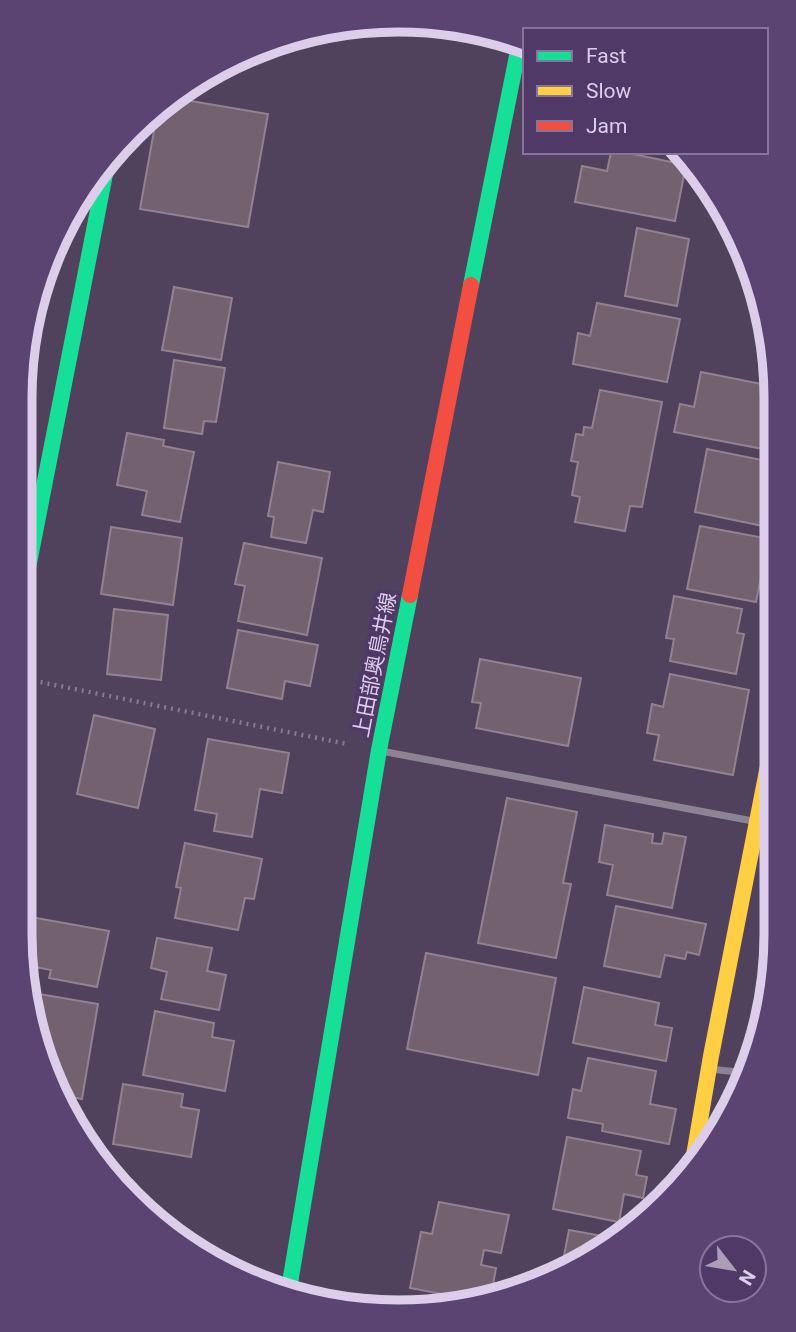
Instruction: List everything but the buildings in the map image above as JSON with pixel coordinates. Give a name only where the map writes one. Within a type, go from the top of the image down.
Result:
[{"type":"street","name":"上田部奥鳥井線","points":[[290,1284],[379,750],[518,52]]},
{"type":"street","points":[[32,548],[104,179]]},
{"type":"street","points":[[379,750],[758,822]]},
{"type":"street","points":[[695,1149],[708,1069],[764,790]]},
{"type":"street","points":[[708,1069],[738,1072]]},
{"type":"path","points":[[32,680],[379,750]]},
{"type":"traffic: fast","points":[[471,285],[518,52]]},
{"type":"traffic: fast","points":[[32,548],[104,179]]},
{"type":"traffic: fast","points":[[290,1284],[379,750],[410,595]]},
{"type":"traffic: slow","points":[[695,1149],[764,786]]},
{"type":"traffic: jam","points":[[410,595],[471,285]]}]
